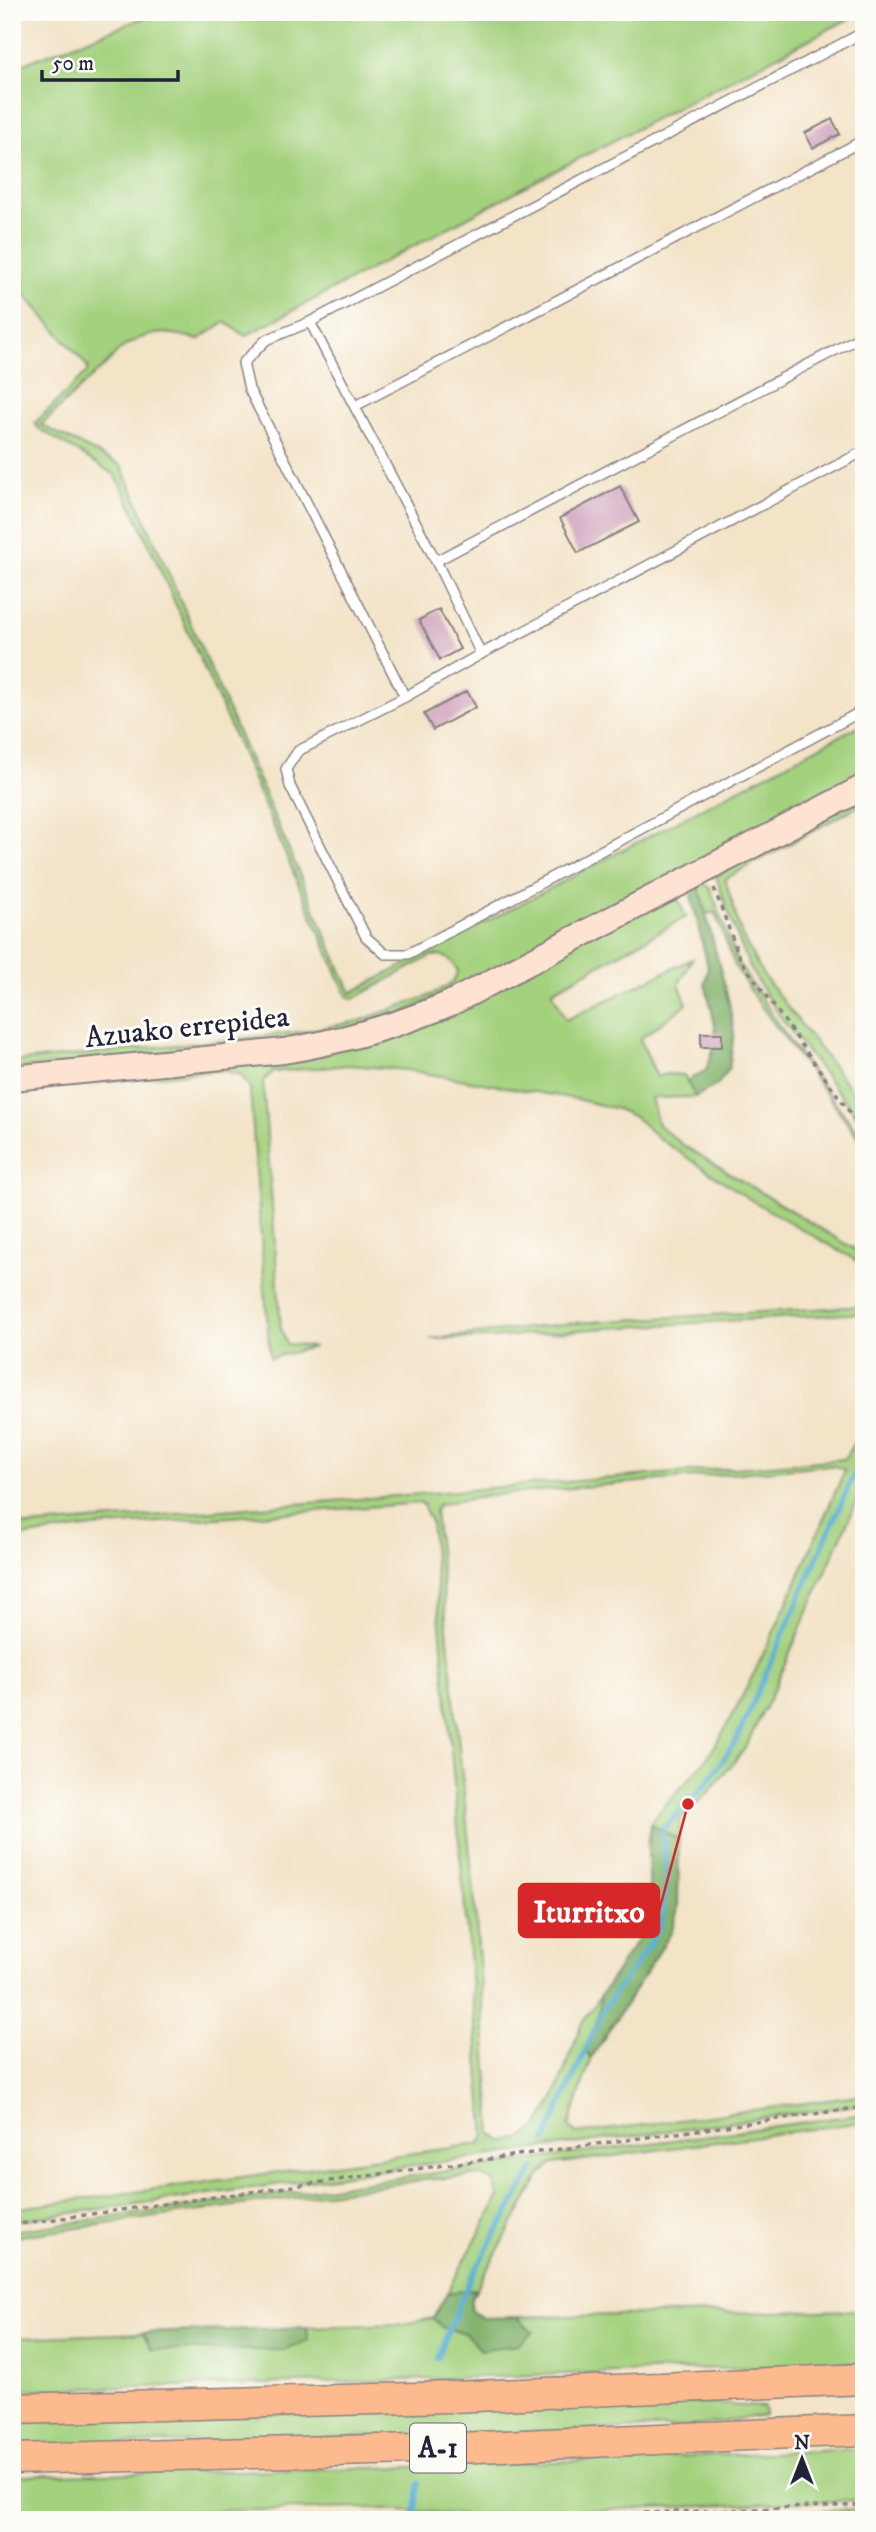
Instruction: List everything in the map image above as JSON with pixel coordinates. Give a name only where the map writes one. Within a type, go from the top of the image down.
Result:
[{"type":"highway","name":"A-1","points":[[12,2409],[452,2397],[864,2379]]},
{"type":"highway","name":"A-1","points":[[12,2459],[456,2448],[864,2430]]},
{"type":"street","name":"Azuako errepidea","points":[[12,1078],[284,1051],[367,1034],[410,1021],[452,1003],[864,787]]},
{"type":"lane","points":[[405,697],[249,390],[243,363],[266,340],[310,322],[864,32]]},
{"type":"lane","points":[[355,406],[864,140]]},
{"type":"lane","points":[[310,322],[436,561],[481,654]]},
{"type":"lane","points":[[436,561],[864,335]]},
{"type":"lane","points":[[864,451],[405,697],[298,751],[286,769],[290,786],[366,937],[385,954],[408,954],[864,710]]},
{"type":"path","points":[[708,870],[740,959],[864,1132]]},
{"type":"path","points":[[12,2225],[864,2107]]},
{"type":"path","points":[[204,2520],[352,2515],[479,2519],[864,2505]]},
{"type":"green space","points":[[159,12],[862,12],[245,336],[225,322],[198,340],[168,333],[150,335],[132,342],[119,351],[41,425],[122,466],[351,993],[864,723],[864,778],[421,1008],[305,1041],[12,1069],[12,1062],[301,1032],[359,1021],[431,995],[453,982],[458,971],[448,958],[431,956],[353,999],[347,996],[225,715],[135,513],[115,475],[38,428],[35,423],[86,373],[88,367],[12,280],[12,68]]},
{"type":"green space","points":[[864,796],[864,803],[725,879],[742,936],[763,975],[863,1105],[856,1115],[762,989],[742,948],[716,876]]},
{"type":"green space","points":[[703,883],[710,888],[738,963],[795,1049],[864,1140],[864,1145],[755,998],[735,966],[715,913],[705,913],[699,887]]},
{"type":"green space","points":[[699,887],[729,1003],[734,1033],[729,1069],[717,1085],[695,1097],[687,1081],[706,1070],[717,1038],[705,984],[708,967],[691,895]]},
{"type":"green space","points":[[668,898],[679,901],[686,917],[552,991],[566,1020],[692,959],[679,984],[687,1004],[640,1039],[657,1077],[666,1074],[684,1075],[695,1097],[651,1098],[658,1125],[683,1145],[864,1255],[864,1265],[751,1200],[661,1140],[635,1117],[617,1109],[576,1099],[406,1070],[349,1065],[273,1072],[263,1081],[281,1328],[287,1344],[314,1347],[270,1358],[250,1089],[241,1075],[222,1070],[12,1090],[306,1054]]},
{"type":"green space","points":[[864,1306],[864,1313],[592,1329],[491,1338],[430,1339],[573,1323]]},
{"type":"green space","points":[[864,1427],[864,1485],[771,1695],[744,1750],[708,1793],[681,1818],[679,1840],[650,1824],[708,1757],[734,1713],[784,1610],[845,1470],[835,1466],[817,1466],[483,1496],[438,1505],[435,1511],[474,1893],[492,2134],[502,2141],[521,2139],[538,2127],[555,2096],[581,2025],[601,1995],[599,2013],[585,2051],[591,2058],[569,2126],[576,2134],[864,2095],[864,2104],[12,2221],[12,2209],[479,2144],[485,2136],[431,1522],[422,1503],[93,1527],[12,1538],[12,1448],[20,1524],[29,1526],[844,1459]]},
{"type":"green space","points":[[650,1824],[679,1840],[678,1908],[671,1933],[591,2058],[585,2051],[599,2013],[601,1995],[642,1932],[650,1913]]},
{"type":"green space","points":[[864,2114],[864,2122],[553,2164],[541,2174],[476,2289],[447,2293],[499,2197],[493,2181],[479,2175],[414,2181],[12,2237],[12,2231]]},
{"type":"green space","points":[[476,2289],[471,2311],[483,2318],[517,2317],[533,2332],[518,2344],[481,2350],[465,2333],[443,2328],[433,2318],[447,2293]]},
{"type":"green space","points":[[864,2310],[864,2363],[373,2381],[12,2390],[12,2338],[143,2333],[152,2350],[286,2350],[307,2341],[307,2327],[402,2324],[433,2318],[454,2330],[493,2334],[533,2332],[517,2317]]},
{"type":"green space","points":[[307,2327],[308,2341],[286,2350],[152,2350],[143,2333]]},
{"type":"green space","points":[[675,2402],[764,2407],[765,2415],[689,2427],[12,2447],[12,2422]]},
{"type":"green space","points":[[864,2449],[864,2500],[466,2515],[372,2508],[12,2519],[12,2476],[455,2466]]},
{"type":"green space","points":[[864,2509],[864,2520],[636,2520]]},
{"type":"building","points":[[832,119],[840,134],[813,148],[805,133]]},
{"type":"building","points":[[620,486],[639,522],[578,553],[560,518]]},
{"type":"building","points":[[439,609],[460,649],[440,660],[419,620]]},
{"type":"building","points":[[467,691],[476,707],[433,730],[424,714]]},
{"type":"building","points":[[701,1033],[722,1033],[722,1047],[701,1047]]},
{"type":"waterway","points":[[545,2141],[604,2008],[645,1952],[662,1923],[667,1876],[662,1830],[707,1783],[736,1741],[864,1452]]},
{"type":"waterway","points":[[437,2359],[470,2279],[534,2168]]},
{"type":"waterway","points":[[414,2520],[419,2483]]},
{"type":"place","name":"Iturritxo","points":[[688,1804]]}]
